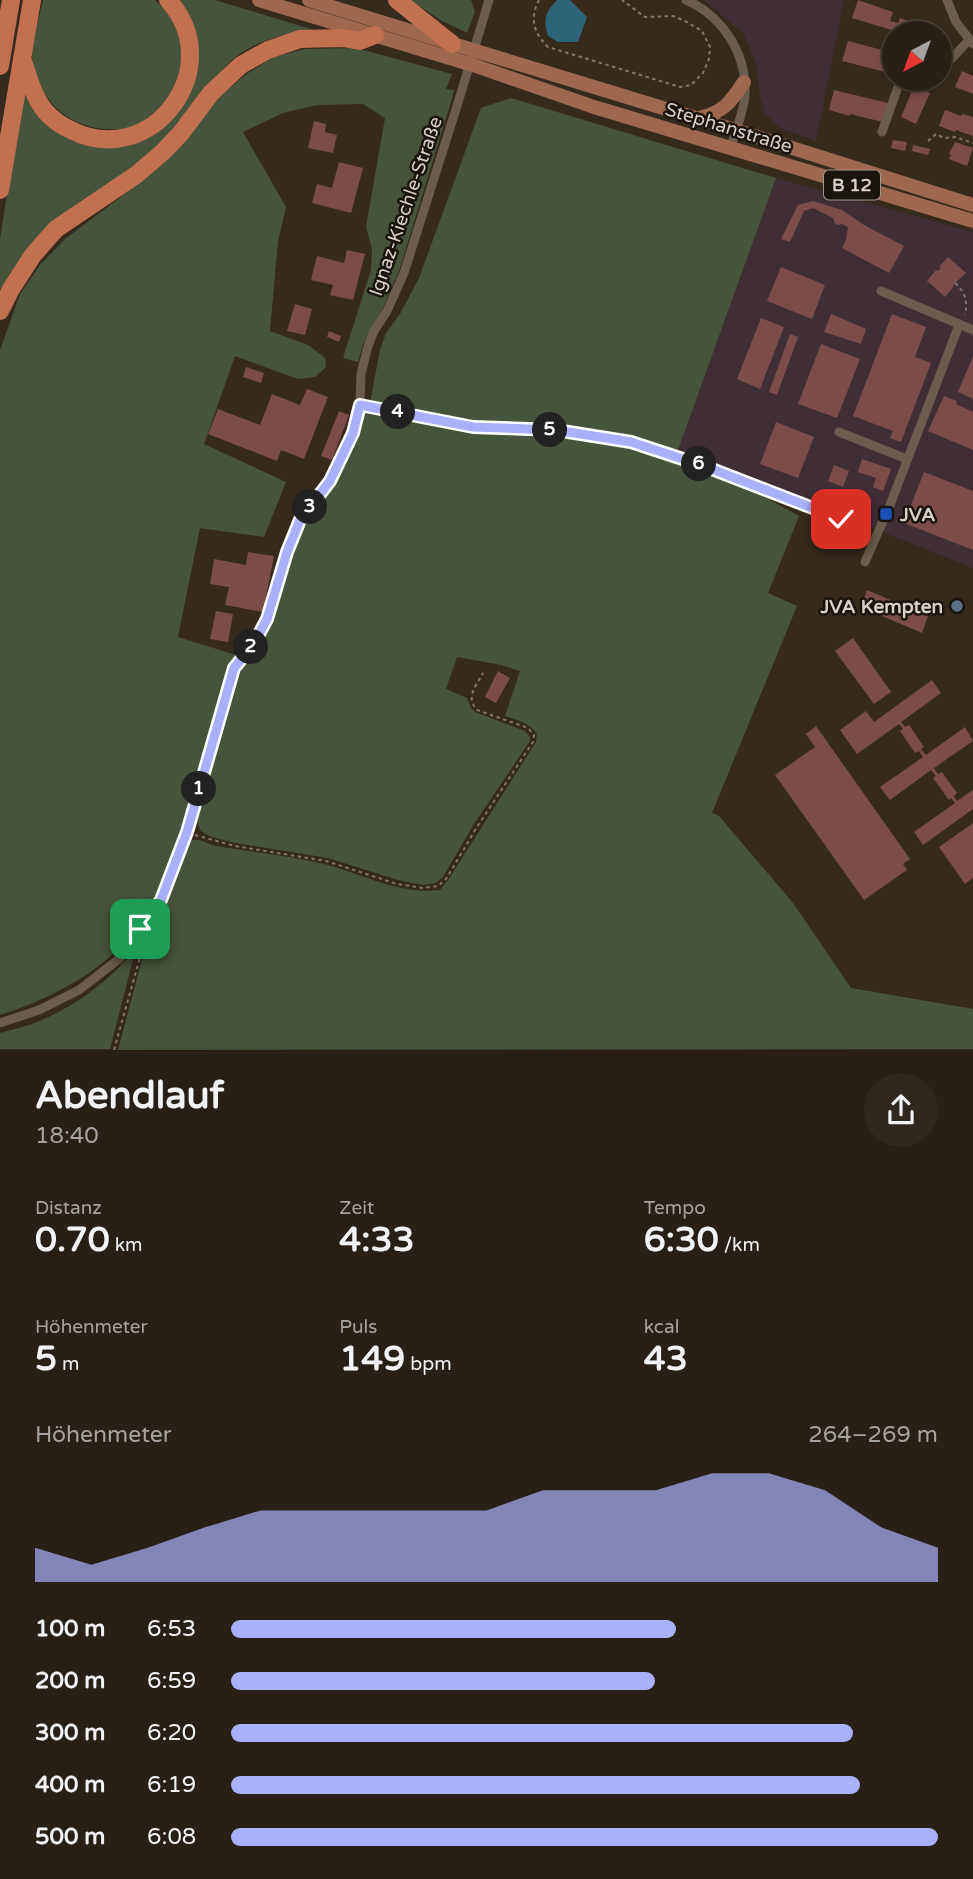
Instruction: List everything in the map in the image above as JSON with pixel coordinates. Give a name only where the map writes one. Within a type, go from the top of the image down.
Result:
[{"type":"highway","points":[[0,66],[11,0]]},
{"type":"highway","points":[[0,190],[32,0]]},
{"type":"highway","points":[[22,58],[37,100],[62,126],[83,136],[104,139],[127,137],[161,119],[177,101],[185,85],[191,62],[189,36],[178,11],[168,0]]},
{"type":"highway","points":[[397,0],[453,44]]},
{"type":"highway","points":[[0,311],[33,255],[56,229],[136,175],[163,152],[211,93],[241,65],[268,50],[300,39],[343,38],[360,41],[375,35]]},
{"type":"main road","name":"B 12","points":[[259,0],[375,35]]},
{"type":"main road","name":"B 12","points":[[309,0],[453,44]]},
{"type":"main road","name":"Stephanstraße","points":[[375,35],[594,107],[973,221]]},
{"type":"main road","name":"Stephanstraße","points":[[453,44],[973,205]]},
{"type":"main road","points":[[698,119],[714,114],[728,105],[744,82]]},
{"type":"street","name":"Ignaz-Kiechle-Straße","points":[[0,1023],[39,1010],[79,990],[119,959],[161,900],[187,832],[234,668],[253,645],[267,619],[287,552],[300,520],[330,481],[353,433],[360,405],[361,374],[368,346],[404,273],[489,0]]},
{"type":"street","points":[[686,0],[699,6],[715,19],[731,37],[743,65],[745,96],[731,147]]},
{"type":"street","points":[[947,0],[956,22],[971,42],[952,60]]},
{"type":"street","points":[[882,132],[898,91]]},
{"type":"street","points":[[881,291],[973,330]]},
{"type":"street","points":[[865,562],[961,326]]},
{"type":"street","points":[[839,432],[908,459]]},
{"type":"path","points":[[538,0],[532,23],[537,37],[548,47],[680,88],[691,85],[703,73],[709,59],[709,47],[702,31],[673,16],[645,17],[622,0]]},
{"type":"path","points":[[928,141],[936,135],[973,143]]},
{"type":"path","points":[[955,283],[963,290],[967,306],[961,326]]},
{"type":"path","points":[[360,405],[473,427],[556,430],[631,442],[704,466],[841,519]]},
{"type":"path","points":[[187,832],[235,846],[326,861],[397,884],[438,887],[446,879],[533,742],[534,735],[528,728],[477,710],[474,706],[471,696],[483,673]]},
{"type":"path","points":[[114,1049],[142,950],[140,929]]},
{"type":"shaded area","points":[[704,0],[844,0],[816,141],[780,128],[765,113],[760,97],[756,62],[743,33]]},
{"type":"shaded area","points":[[776,178],[973,232],[973,568],[678,450]]},
{"type":"green space","points":[[43,0],[155,0],[173,20],[181,49],[178,77],[165,102],[154,113],[129,128],[92,127],[66,116],[47,97],[35,72],[32,58]]},
{"type":"green space","points":[[178,0],[215,0],[314,30],[274,38],[235,57],[174,130],[149,155],[83,200],[47,230],[17,264],[0,290],[0,239],[23,91],[42,121],[65,137],[92,144],[119,145],[153,134],[169,120],[195,44],[190,21]]},
{"type":"green space","points":[[410,0],[471,0],[475,12],[467,33],[442,21]]},
{"type":"green space","points":[[356,48],[452,74],[446,89],[454,90],[451,102],[399,271],[363,344],[358,362],[343,358],[371,270],[372,249],[366,227],[385,118],[363,104],[317,105],[283,113],[243,132],[286,207],[278,241],[270,331],[308,345],[325,358],[326,367],[315,377],[298,379],[235,356],[204,444],[286,482],[264,537],[200,528],[178,637],[236,655],[229,666],[179,836],[143,920],[109,958],[57,992],[0,1015],[0,350],[20,294],[40,265],[65,239],[147,177],[216,99],[248,73],[274,57],[305,49]]},
{"type":"green space","points":[[511,98],[776,178],[678,450],[633,438],[557,425],[473,424],[370,403],[386,333],[400,314],[419,278],[481,108]]},
{"type":"green space","points":[[366,410],[472,431],[557,435],[620,445],[713,474],[799,516],[768,593],[797,606],[712,813],[719,816],[793,903],[851,988],[973,1009],[973,1049],[118,1050],[150,929],[166,903],[187,844],[199,840],[212,845],[310,861],[395,887],[440,890],[536,742],[537,734],[531,727],[505,716],[520,671],[457,657],[446,689],[467,698],[475,712],[525,731],[530,741],[474,824],[443,877],[436,883],[423,885],[398,880],[328,858],[235,843],[201,831],[197,816],[241,669],[271,621],[291,553],[306,523],[335,484]]},
{"type":"green space","points":[[136,948],[110,1049],[0,1049],[0,1033],[37,1022],[81,999],[105,981]]},
{"type":"water","points":[[557,0],[570,0],[587,17],[578,42],[558,42],[548,36],[546,16]]},
{"type":"building","points":[[858,0],[893,12],[890,21],[882,21],[882,27],[852,18]]},
{"type":"building","points":[[848,41],[882,50],[882,71],[842,61]]},
{"type":"building","points":[[962,71],[973,76],[973,94],[955,87]]},
{"type":"building","points":[[834,90],[888,103],[883,122],[829,110]]},
{"type":"building","points":[[912,91],[930,93],[916,124],[901,117]]},
{"type":"building","points":[[945,110],[973,117],[973,136],[939,126]]},
{"type":"building","points":[[314,121],[326,124],[325,132],[337,135],[333,153],[308,148]]},
{"type":"building","points":[[893,140],[907,142],[905,151],[891,148]]},
{"type":"building","points":[[955,142],[973,148],[967,166],[949,159]]},
{"type":"building","points":[[913,145],[930,149],[928,155],[912,151]]},
{"type":"building","points":[[339,162],[363,168],[351,213],[312,203],[317,184],[332,188]]},
{"type":"building","points":[[813,201],[842,210],[904,246],[889,273],[842,248],[848,227],[835,224],[833,218],[813,208],[804,211],[790,242],[781,239],[798,205]]},
{"type":"building","points":[[347,250],[365,254],[353,300],[330,295],[333,285],[311,280],[317,256],[344,263]]},
{"type":"building","points":[[948,257],[966,273],[945,297],[927,281]]},
{"type":"building","points":[[781,267],[825,285],[812,319],[767,301]]},
{"type":"building","points":[[295,304],[312,309],[305,335],[287,331]]},
{"type":"building","points":[[831,314],[866,329],[861,344],[824,332]]},
{"type":"building","points":[[892,314],[926,327],[915,357],[931,363],[901,442],[890,438],[893,431],[853,416]]},
{"type":"building","points":[[761,318],[784,327],[760,389],[737,379]]},
{"type":"building","points":[[329,331],[341,336],[339,342],[327,337]]},
{"type":"building","points":[[790,334],[798,337],[777,395],[769,392]]},
{"type":"building","points":[[821,344],[860,359],[837,418],[798,404]]},
{"type":"building","points":[[973,356],[973,399],[958,392]]},
{"type":"building","points":[[246,367],[264,373],[261,383],[243,377]]},
{"type":"building","points":[[307,389],[328,397],[304,459],[281,450],[277,461],[208,434],[218,409],[260,425],[272,394],[300,405]]},
{"type":"building","points":[[944,396],[973,412],[973,450],[928,431]]},
{"type":"building","points":[[339,411],[349,415],[332,460],[321,456]]},
{"type":"building","points":[[776,422],[814,437],[798,478],[760,464]]},
{"type":"building","points":[[862,459],[891,469],[883,491],[873,487],[876,478],[858,472]]},
{"type":"building","points":[[834,465],[849,471],[843,487],[828,481]]},
{"type":"building","points":[[924,472],[973,491],[973,550],[904,523]]},
{"type":"building","points":[[248,552],[274,556],[263,612],[225,605],[229,587],[210,584],[214,559],[246,565]]},
{"type":"building","points":[[867,590],[928,616],[922,633],[861,607]]},
{"type":"building","points":[[216,611],[233,614],[228,642],[210,639]]},
{"type":"building","points":[[853,638],[891,692],[874,704],[835,651]]},
{"type":"building","points":[[498,671],[510,678],[496,703],[485,697]]},
{"type":"building","points":[[932,680],[941,693],[901,722],[905,727],[909,725],[924,747],[921,749],[926,755],[965,727],[973,741],[934,768],[938,774],[942,772],[957,793],[954,796],[957,801],[973,790],[973,809],[923,845],[914,832],[955,803],[951,798],[949,800],[933,778],[936,776],[931,770],[890,800],[880,787],[923,757],[919,751],[915,753],[900,731],[903,729],[899,724],[857,754],[840,730],[866,711],[874,722]]},
{"type":"building","points":[[816,726],[910,859],[903,864],[907,870],[864,900],[775,775],[815,747],[806,734]]},
{"type":"building","points":[[973,823],[973,878],[965,884],[939,847]]},
{"type":"place","name":"JVA","points":[[886,514]]},
{"type":"place","name":"JVA Kempten","points":[[957,606]]},
{"type":"route","points":[[140,929],[161,900],[187,832],[234,668],[253,645],[267,619],[287,552],[300,520],[330,481],[353,433],[360,405],[473,427],[556,430],[631,442],[704,466],[841,519]]}]
